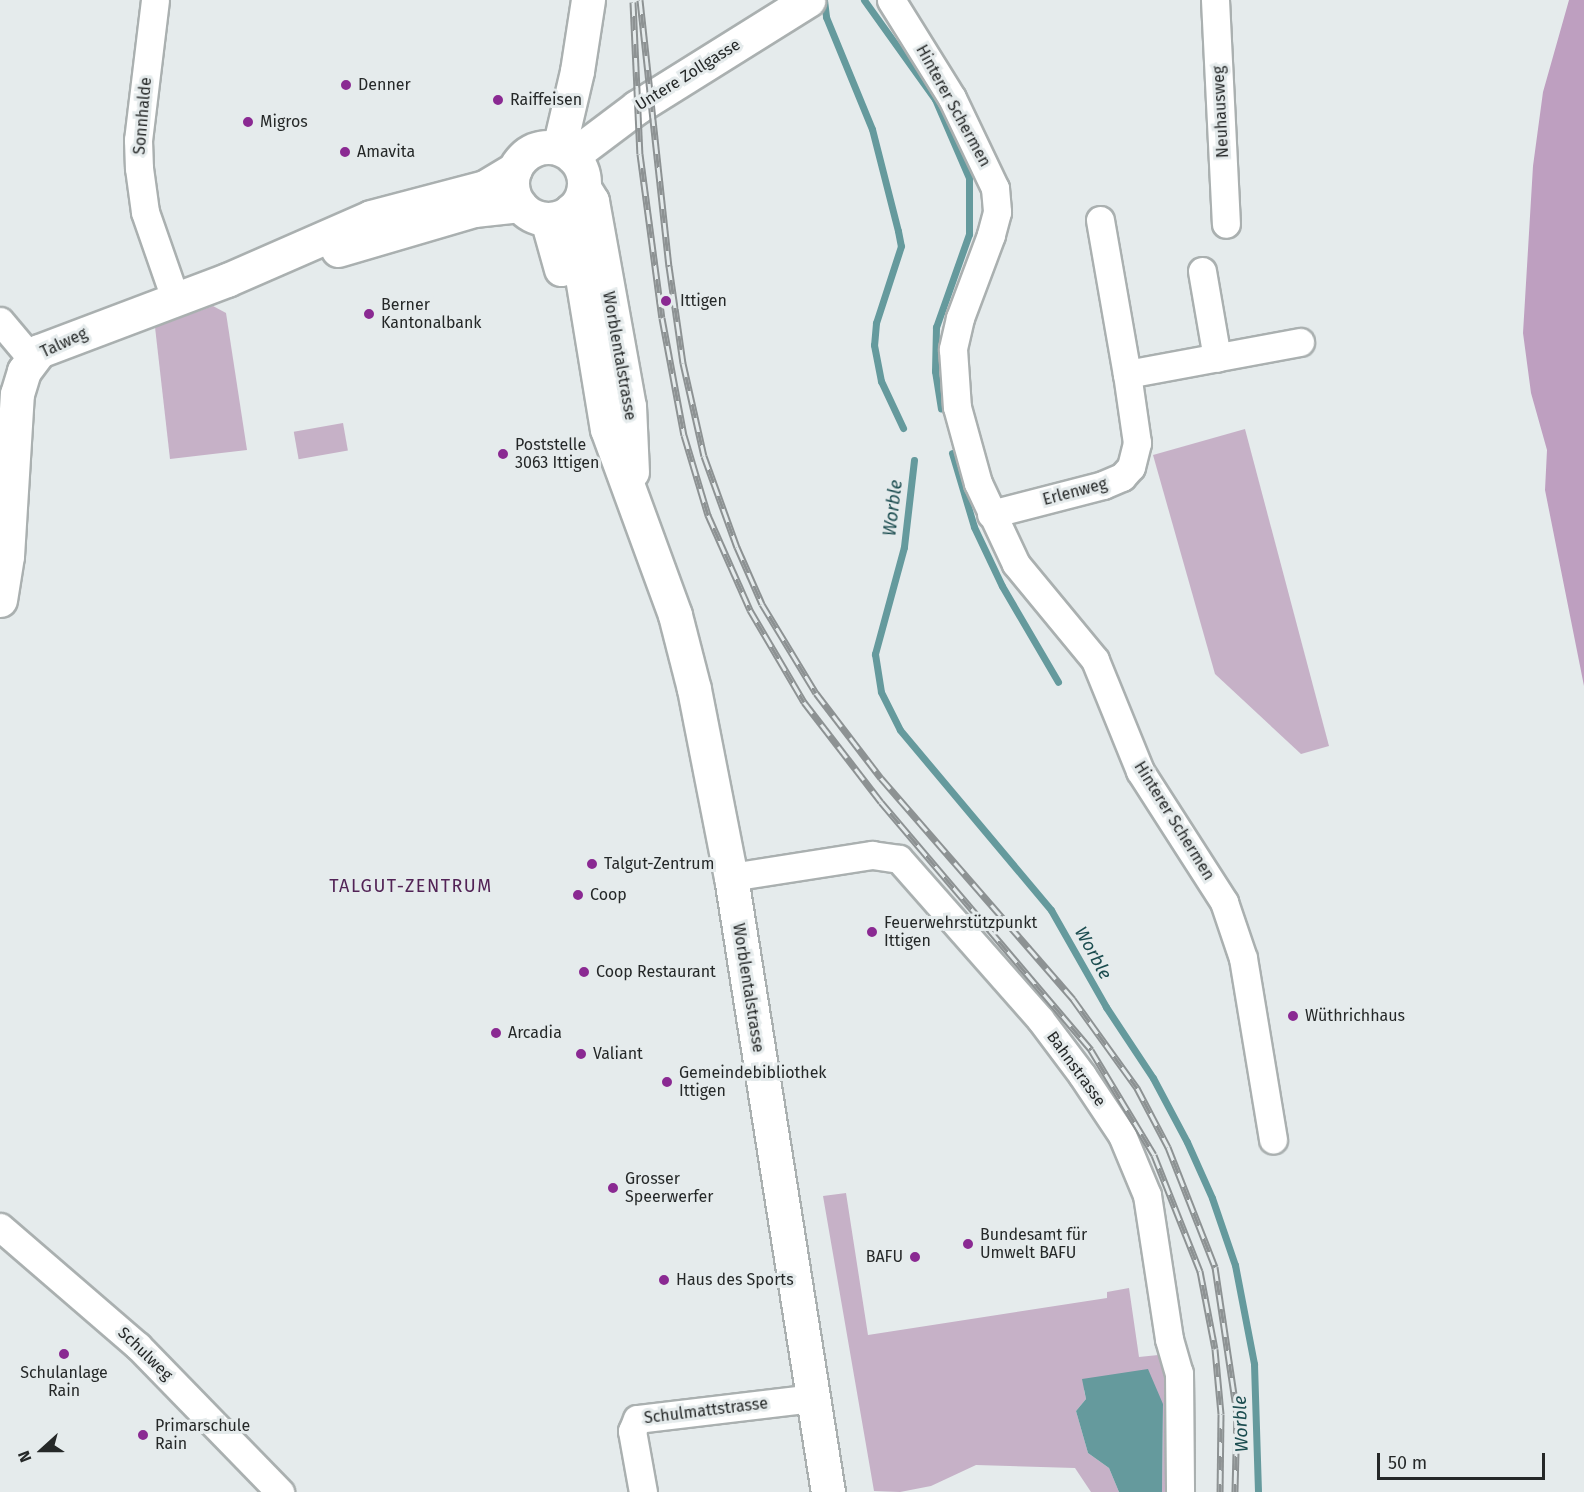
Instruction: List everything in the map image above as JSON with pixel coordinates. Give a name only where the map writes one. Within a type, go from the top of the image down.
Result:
[{"type":"main road","points":[[515,169],[513,186],[556,205],[582,170],[565,152],[588,0]]},
{"type":"main road","name":"Untere Zollgasse","points":[[565,152],[808,0]]},
{"type":"main road","name":"Talweg","points":[[0,600],[8,556],[15,410],[20,381],[32,359],[52,345],[227,280],[319,236],[410,204],[485,187],[515,169],[533,150],[565,152]]},
{"type":"main road","name":"Talweg","points":[[227,280],[264,273],[474,210],[556,205]]},
{"type":"main road","name":"Worblentalstrasse","points":[[556,205],[603,410],[684,650],[731,877],[828,1492]]},
{"type":"street","name":"Sonnhalde","points":[[155,0],[138,140],[139,168],[145,212],[175,298]]},
{"type":"street","name":"Hinterer Schermen","points":[[891,0],[963,118],[995,188],[997,212],[991,235],[960,318],[953,349],[961,423],[991,514],[1031,585],[1095,660],[1140,771],[1224,902],[1243,958],[1273,1140]]},
{"type":"street","name":"Neuhausweg","points":[[1215,0],[1226,224]]},
{"type":"street","name":"Erlenweg","points":[[991,514],[1103,485],[1122,477],[1131,467],[1137,443],[1100,220]]},
{"type":"street","points":[[1202,271],[1217,358]]},
{"type":"street","points":[[0,321],[32,359]]},
{"type":"street","points":[[1127,374],[1300,342]]},
{"type":"street","name":"Bahnstrasse","points":[[731,877],[872,855],[899,859],[1040,1019],[1082,1075],[1122,1135],[1147,1196],[1169,1339],[1180,1383],[1180,1492]]},
{"type":"street","name":"Schulweg","points":[[0,1227],[138,1346],[280,1492]]},
{"type":"street","name":"Schulmattstrasse","points":[[643,1492],[632,1431],[637,1419],[814,1398]]},
{"type":"shaded area","points":[[1569,0],[1584,0],[1584,686],[1545,490],[1547,450],[1531,393],[1523,333],[1533,166],[1543,92]]},
{"type":"shaded area","points":[[213,306],[226,313],[247,450],[170,459],[155,327]]},
{"type":"shaded area","points":[[343,423],[348,451],[299,459],[294,432]]},
{"type":"shaded area","points":[[1245,429],[1329,746],[1301,754],[1215,674],[1153,455]]},
{"type":"shaded area","points":[[846,1193],[868,1335],[1107,1298],[1107,1292],[1129,1288],[1139,1357],[1168,1354],[1173,1492],[1162,1492],[1163,1404],[1084,1390],[1086,1399],[1076,1411],[1088,1453],[1109,1468],[1119,1492],[1091,1492],[1075,1468],[976,1465],[931,1486],[900,1492],[874,1491],[823,1196]]},
{"type":"water","points":[[1148,1369],[1163,1404],[1162,1492],[1119,1492],[1109,1468],[1088,1453],[1076,1411],[1086,1399],[1082,1379]]},
{"type":"waterway","name":"Worble","points":[[824,0],[826,17],[872,129],[901,246],[876,323],[874,345],[881,381],[903,428]]},
{"type":"waterway","points":[[864,0],[935,99],[969,178],[969,234],[936,327],[935,371],[941,409]]},
{"type":"waterway","points":[[952,453],[974,527],[1002,586],[1058,682]]},
{"type":"waterway","name":"Worble","points":[[914,460],[904,547],[875,654],[881,692],[900,730],[1051,910],[1106,1007],[1153,1078],[1187,1142],[1212,1198],[1235,1265],[1254,1364],[1258,1492]]},
{"type":"railway","points":[[640,0],[669,266],[683,363],[704,456],[737,547],[762,604],[816,693],[881,778],[1073,999],[1137,1088],[1168,1147],[1215,1267],[1237,1414],[1235,1492]]},
{"type":"railway","points":[[633,2],[640,154],[662,318],[684,435],[708,515],[750,610],[804,702],[881,802],[1091,1050],[1154,1155],[1200,1271],[1215,1349],[1221,1414],[1220,1492]]},
{"type":"place","name":"Denner","points":[[346,85]]},
{"type":"place","name":"Raiffeisen","points":[[498,100]]},
{"type":"place","name":"Migros","points":[[248,122]]},
{"type":"place","name":"Amavita","points":[[345,152]]},
{"type":"place","name":"Ittigen","points":[[666,301]]},
{"type":"place","name":"Berner Kantonalbank","points":[[369,314]]},
{"type":"place","name":"Poststelle 3063 Ittigen","points":[[503,454]]},
{"type":"place","name":"Talgut-Zentrum","points":[[592,864]]},
{"type":"place","name":"Coop","points":[[578,895]]},
{"type":"place","name":"Feuerwehrstützpunkt Ittigen","points":[[872,932]]},
{"type":"place","name":"Coop Restaurant","points":[[584,972]]},
{"type":"place","name":"Wüthrichhaus","points":[[1293,1016]]},
{"type":"place","name":"Arcadia","points":[[496,1033]]},
{"type":"place","name":"Valiant","points":[[581,1054]]},
{"type":"place","name":"Gemeindebibliothek Ittigen","points":[[667,1082]]},
{"type":"place","name":"Grosser Speerwerfer","points":[[613,1188]]},
{"type":"place","name":"Bundesamt für Umwelt BAFU","points":[[968,1244]]},
{"type":"place","name":"BAFU","points":[[915,1257]]},
{"type":"place","name":"Haus des Sports","points":[[664,1280]]},
{"type":"place","name":"Schulanlage Rain","points":[[64,1354]]},
{"type":"place","name":"Primarschule Rain","points":[[143,1435]]},
{"type":"district","name":"TALGUT-ZENTRUM","points":[[411,886]]}]
